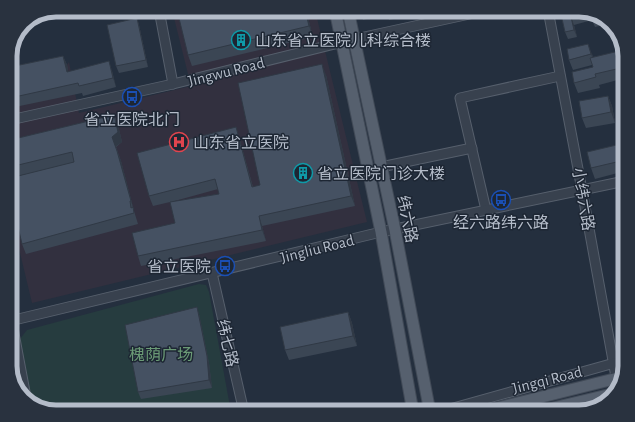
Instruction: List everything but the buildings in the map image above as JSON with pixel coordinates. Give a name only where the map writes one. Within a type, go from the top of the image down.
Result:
[{"type":"main road","name":"纬六路","points":[[336,17],[381,232],[412,405]]},
{"type":"main road","name":"纬六路","points":[[349,17],[395,230],[429,405]]},
{"type":"main road","name":"Jingqi Road","points":[[512,405],[614,382]]},
{"type":"main road","name":"Jingqi Road","points":[[565,405],[604,396]]},
{"type":"street","points":[[160,17],[173,84]]},
{"type":"street","name":"Jingwu Road","points":[[17,118],[173,84],[354,39],[456,17]]},
{"type":"street","name":"小纬六路","points":[[549,17],[617,375]]},
{"type":"street","points":[[486,210],[460,98],[560,76]]},
{"type":"street","points":[[381,167],[472,148]]},
{"type":"street","name":"Jingliu Road","points":[[17,317],[212,273],[381,232],[618,182]]},
{"type":"street","name":"纬七路","points":[[212,273],[242,405]]},
{"type":"street","points":[[17,349],[25,390]]},
{"type":"street","points":[[464,405],[618,361]]},
{"type":"shaded area","name":"山东省立医院","points":[[174,17],[317,17],[367,222],[32,303],[17,240],[17,76],[67,65],[69,62],[79,113],[191,86]]},
{"type":"green space","name":"槐荫广场","points":[[199,284],[206,285],[209,292],[230,405],[56,405],[43,403],[30,396],[20,339],[27,330]]},
{"type":"place","name":"山东省立医院儿科综合楼","points":[[241,40]]},
{"type":"place","name":"省立医院北门","points":[[132,97]]},
{"type":"place","name":"山东省立医院","points":[[179,142]]},
{"type":"place","name":"省立医院门诊大楼","points":[[303,173]]},
{"type":"place","name":"经六路纬六路","points":[[501,200]]},
{"type":"place","name":"省立医院","points":[[225,266]]}]
